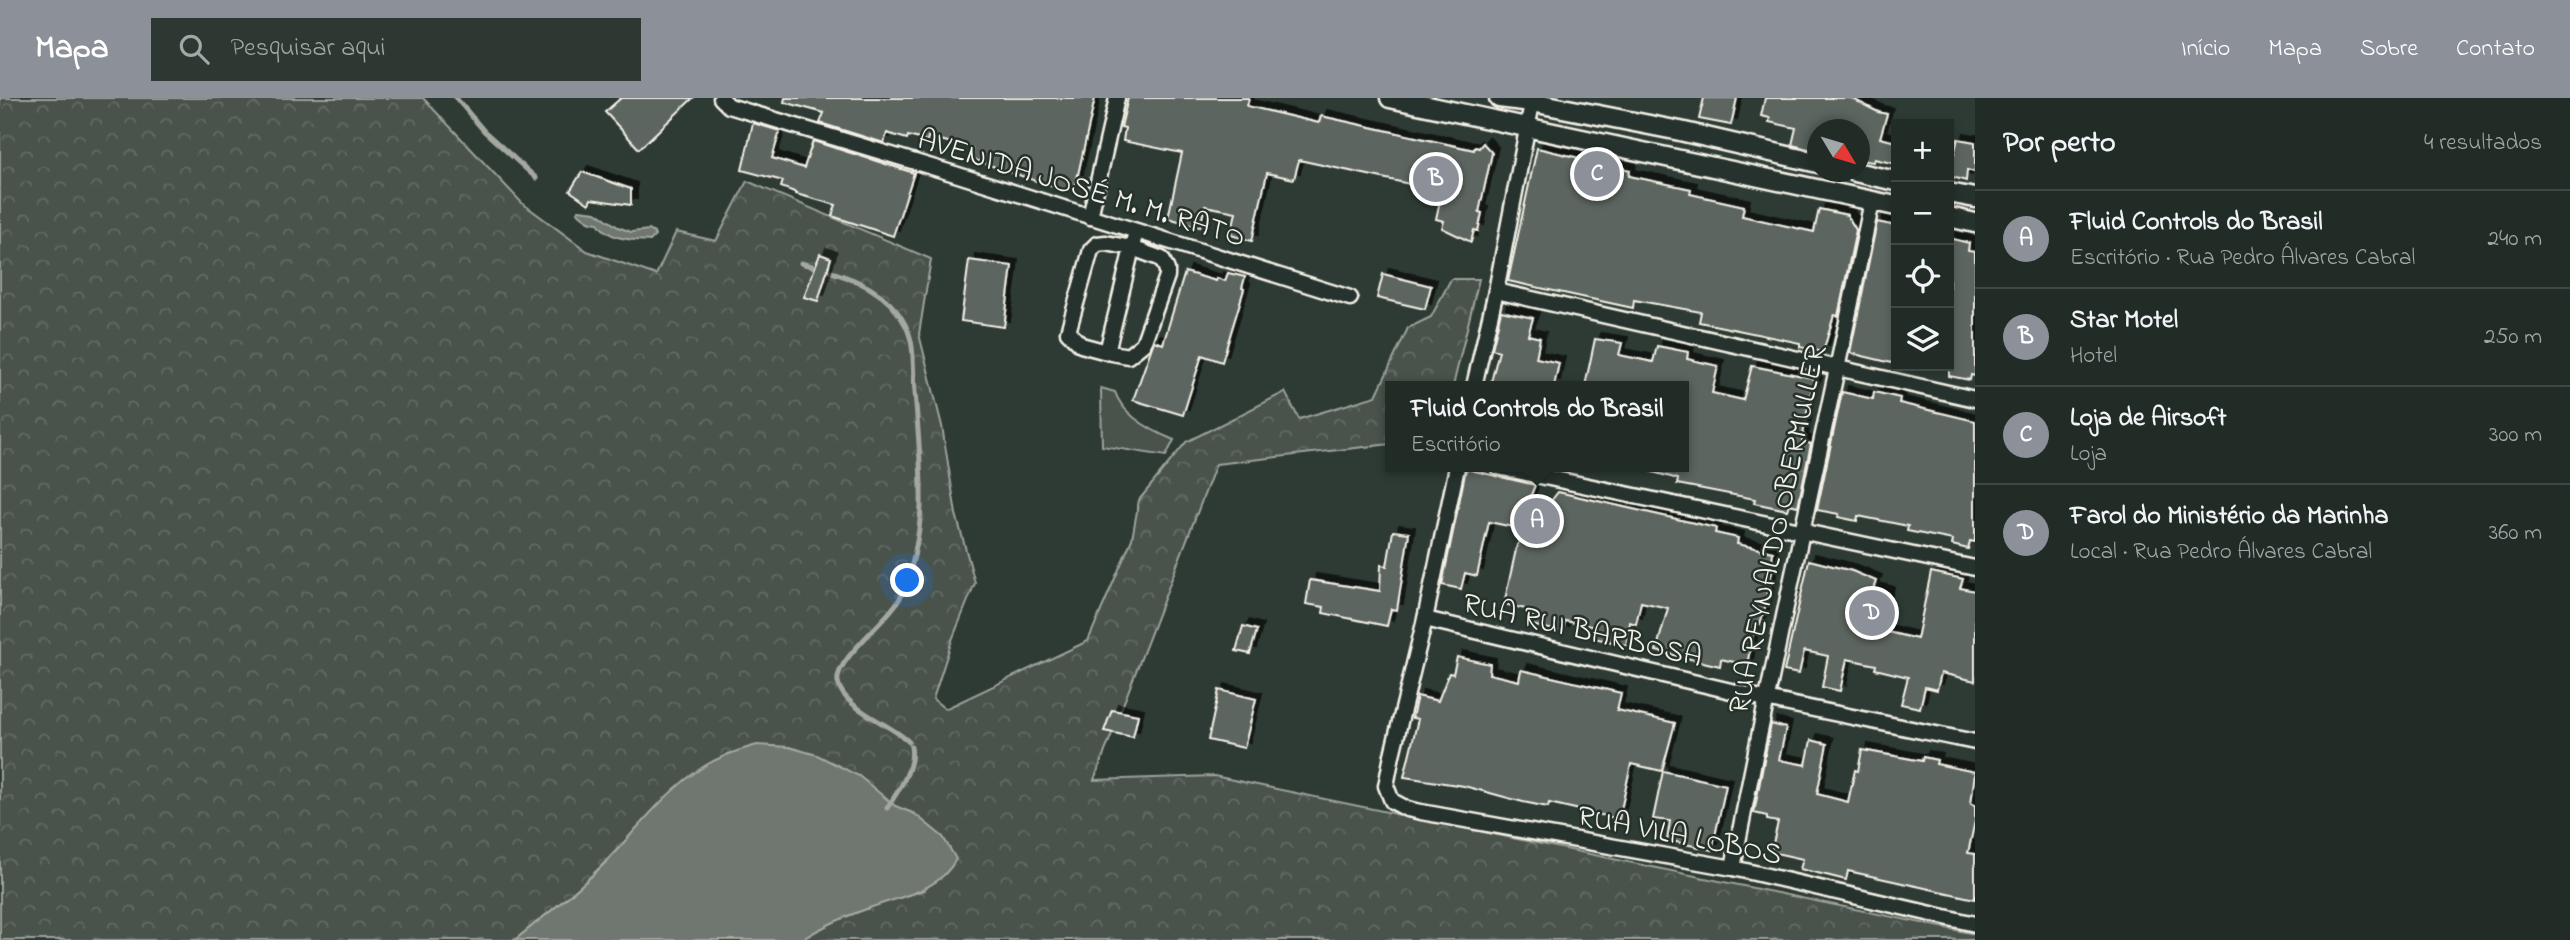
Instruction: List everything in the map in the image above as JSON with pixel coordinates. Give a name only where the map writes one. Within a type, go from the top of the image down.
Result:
[{"type":"street","name":"AVENIDA JOSÉ M. M. RATO","points":[[721,98],[729,106],[1350,298]]},
{"type":"street","points":[[1090,217],[1117,98]]},
{"type":"street","points":[[1390,98],[1891,205]]},
{"type":"street","points":[[1489,119],[1505,116],[1513,109],[1518,99]]},
{"type":"street","points":[[1475,381],[1528,127],[1518,99]]},
{"type":"street","points":[[1518,99],[1680,131],[1807,160]]},
{"type":"street","points":[[1870,175],[1891,180]]},
{"type":"street","points":[[1954,194],[1975,198]]},
{"type":"street","name":"RUA REYNALDO OBERMULLER","points":[[1733,869],[1765,699],[1838,370],[1872,201]]},
{"type":"street","points":[[1954,219],[1975,223]]},
{"type":"street","points":[[1107,352],[1136,231]]},
{"type":"street","points":[[1106,243],[1132,248],[1162,259],[1167,270],[1143,344],[1128,356],[1081,345],[1068,332],[1091,250],[1097,244],[1106,243]]},
{"type":"street","points":[[1496,291],[1975,399]]},
{"type":"street","points":[[1425,619],[1456,472]]},
{"type":"street","points":[[1522,472],[1975,568]]},
{"type":"street","name":"RUA RUI BARBOSA","points":[[1425,619],[1765,699],[1975,742]]},
{"type":"street","name":"RUA VILA LOBOS","points":[[1425,619],[1386,786],[1392,801],[1407,809],[1733,869],[1975,924]]},
{"type":"green space","points":[[0,98],[423,98],[522,203],[587,251],[656,275],[676,232],[716,241],[747,181],[931,259],[919,334],[942,426],[956,514],[975,583],[952,640],[933,699],[945,709],[1088,641],[1132,539],[1139,500],[1186,442],[1285,392],[1299,419],[1376,396],[1408,328],[1431,317],[1451,279],[1479,279],[1454,381],[1385,381],[1385,445],[1216,464],[1094,780],[1214,776],[1975,934],[1975,940],[801,940],[845,917],[925,890],[915,814],[895,806],[883,795],[730,753],[678,788],[584,883],[515,940],[0,940]]},
{"type":"green space","points":[[1101,388],[1115,392],[1124,408],[1139,422],[1174,440],[1166,456],[1102,446]]},
{"type":"shaded area","points":[[577,212],[596,212],[618,227],[631,232],[649,230],[655,236],[650,241],[614,236],[598,223],[585,218]]},
{"type":"shaded area","points":[[757,745],[789,747],[817,755],[859,776],[895,806],[915,814],[943,837],[956,859],[940,879],[929,886],[843,918],[801,940],[515,940],[594,874],[663,800],[689,777],[716,760]]},
{"type":"building","points":[[621,98],[693,98],[639,149],[605,112]]},
{"type":"building","points":[[785,98],[1095,98],[1075,188],[1065,191],[969,158],[972,148],[928,137],[927,141],[887,133],[884,143],[820,123],[824,113],[784,102]]},
{"type":"building","points":[[1128,98],[1249,98],[1247,106],[1319,123],[1321,116],[1474,150],[1483,143],[1492,153],[1479,212],[1482,213],[1478,231],[1474,230],[1471,242],[1442,228],[1444,221],[1436,219],[1442,191],[1299,160],[1294,179],[1267,173],[1252,241],[1231,235],[1236,212],[1205,206],[1200,227],[1168,218],[1182,153],[1123,141],[1125,128],[1121,127]]},
{"type":"building","points":[[1704,98],[1737,98],[1731,125],[1699,119]]},
{"type":"building","points":[[1765,98],[1851,98],[1887,114],[1880,138],[1891,141],[1891,163],[1874,159],[1870,162],[1870,119],[1807,119],[1807,149],[1792,145],[1796,128],[1769,122],[1770,118],[1761,116]]},
{"type":"building","points":[[753,123],[780,131],[772,158],[804,168],[813,141],[914,173],[893,236],[832,216],[836,205],[796,194],[781,187],[783,181],[742,170]]},
{"type":"building","points":[[1958,139],[1975,142],[1975,172],[1967,170],[1966,181],[1954,177],[1954,154]]},
{"type":"building","points":[[1537,148],[1630,170],[1629,176],[1691,189],[1690,194],[1744,206],[1742,216],[1814,232],[1819,209],[1847,215],[1856,230],[1838,316],[1834,315],[1823,352],[1800,347],[1800,343],[1699,322],[1701,312],[1634,300],[1633,308],[1508,281]]},
{"type":"building","points":[[582,172],[631,189],[631,205],[591,199],[589,204],[570,191]]},
{"type":"building","points":[[1877,222],[1891,225],[1891,363],[1850,353]]},
{"type":"building","points":[[1954,239],[1969,243],[1968,251],[1975,252],[1975,376],[1971,375],[1970,380],[1949,376],[1949,371],[1954,371]]},
{"type":"building","points":[[820,254],[831,258],[818,301],[804,297]]},
{"type":"building","points":[[969,260],[1012,266],[1004,327],[961,321]]},
{"type":"building","points":[[1185,272],[1216,281],[1217,278],[1225,281],[1228,273],[1245,277],[1244,289],[1222,362],[1202,355],[1183,415],[1133,400],[1154,341],[1163,344]]},
{"type":"building","points":[[1383,274],[1431,286],[1425,309],[1377,298]]},
{"type":"building","points":[[1501,311],[1533,318],[1528,335],[1540,338],[1536,358],[1559,363],[1555,381],[1491,381],[1499,351],[1492,349]]},
{"type":"building","points":[[1595,339],[1622,343],[1619,355],[1653,362],[1657,346],[1688,352],[1687,359],[1718,366],[1712,393],[1743,400],[1752,366],[1813,378],[1816,383],[1810,395],[1802,441],[1811,444],[1798,506],[1789,504],[1787,510],[1754,503],[1755,499],[1677,484],[1678,479],[1653,472],[1689,472],[1689,381],[1586,381]]},
{"type":"building","points":[[1842,392],[1873,399],[1874,392],[1900,398],[1899,403],[1975,421],[1975,542],[1970,541],[1968,549],[1952,545],[1953,540],[1907,531],[1908,526],[1858,516],[1857,521],[1817,510]]},
{"type":"building","points":[[1465,472],[1479,472],[1535,485],[1518,528],[1489,522],[1477,576],[1465,573],[1461,589],[1442,585]]},
{"type":"building","points":[[1558,492],[1716,528],[1715,533],[1738,538],[1737,544],[1773,552],[1774,561],[1765,607],[1760,624],[1755,623],[1747,665],[1721,659],[1720,666],[1656,651],[1668,608],[1641,602],[1636,624],[1630,622],[1626,645],[1594,638],[1596,627],[1565,621],[1563,632],[1531,625],[1534,611],[1504,604],[1517,545]]},
{"type":"building","points":[[1393,531],[1409,533],[1397,610],[1391,609],[1387,626],[1323,613],[1324,607],[1306,604],[1310,580],[1380,591],[1381,565],[1387,566]]},
{"type":"building","points":[[1809,560],[1852,571],[1876,581],[1873,589],[1888,593],[1879,630],[1917,639],[1931,572],[1963,579],[1960,588],[1975,591],[1975,681],[1941,673],[1937,690],[1925,687],[1920,708],[1901,704],[1908,677],[1875,669],[1876,665],[1847,659],[1840,691],[1822,687],[1828,656],[1804,651],[1799,674],[1784,671]]},
{"type":"building","points":[[1243,626],[1257,630],[1250,654],[1236,651]]},
{"type":"building","points":[[1457,657],[1490,664],[1489,674],[1519,681],[1521,670],[1621,693],[1617,710],[1675,723],[1662,771],[1631,764],[1619,819],[1549,803],[1548,807],[1523,802],[1464,786],[1404,777],[1418,719],[1412,718],[1417,696],[1438,701],[1449,673],[1453,674]]},
{"type":"building","points":[[1219,690],[1256,699],[1244,748],[1208,740]]},
{"type":"building","points":[[1112,710],[1138,715],[1133,737],[1104,731]]},
{"type":"building","points":[[1771,724],[1786,728],[1779,760],[1806,765],[1811,740],[1827,744],[1817,794],[1848,802],[1862,750],[1922,761],[1923,757],[1937,760],[1936,764],[1975,772],[1971,804],[1975,805],[1975,821],[1968,853],[1975,854],[1975,899],[1848,871],[1846,880],[1800,869],[1803,859],[1771,852],[1778,822],[1754,813]]},
{"type":"building","points":[[1663,771],[1726,785],[1712,850],[1667,840],[1670,821],[1653,819]]},
{"type":"waterway","points":[[456,98],[484,131],[536,178]]},
{"type":"waterway","points":[[801,263],[854,280],[878,294],[898,313],[911,342],[921,490],[915,553],[900,598],[844,663],[838,682],[842,692],[858,708],[909,742]]},
{"type":"waterway","points":[[887,808],[908,771],[911,747]]},
{"type":"place","name":"Loja de Airsoft","points":[[1597,174]]},
{"type":"place","name":"Star Motel","points":[[1436,179]]},
{"type":"place","name":"Fluid Controls do Brasil","points":[[1537,521]]},
{"type":"place","name":"Farol do Ministério da Marinha","points":[[1872,613]]}]
